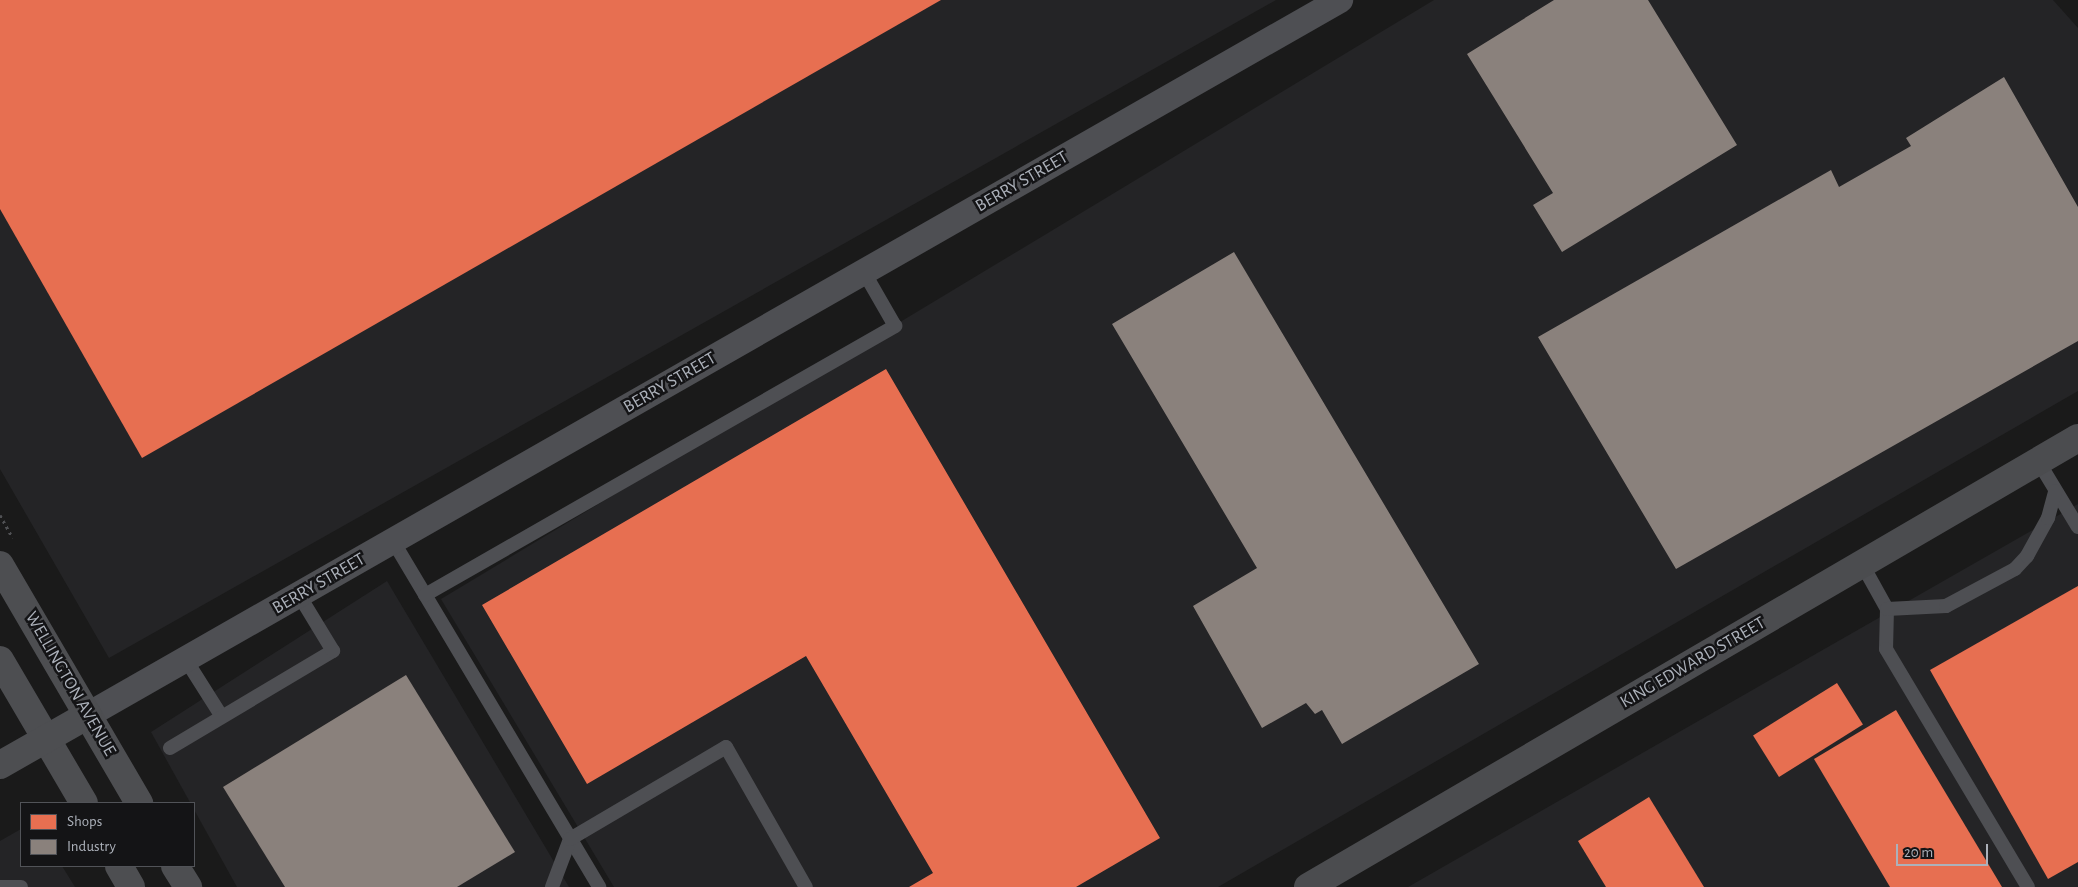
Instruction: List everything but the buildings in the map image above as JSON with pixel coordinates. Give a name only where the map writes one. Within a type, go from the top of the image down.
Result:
[{"type":"main road","name":"KING EDWARD STREET","points":[[1308,887],[2078,438]]},
{"type":"main road","name":"WELLINGTON AVENUE","points":[[0,565],[138,802]]},
{"type":"main road","points":[[0,660],[83,802]]},
{"type":"main road","name":"BERRY STREET","points":[[0,765],[88,715]]},
{"type":"main road","points":[[120,867],[131,887]]},
{"type":"main road","points":[[176,867],[188,887]]},
{"type":"street","name":"BERRY STREET","points":[[88,715],[1340,0]]},
{"type":"lane","points":[[425,595],[895,326],[864,272]]},
{"type":"lane","points":[[2038,461],[2078,527]]},
{"type":"lane","points":[[1887,609],[1946,606],[2015,569],[2027,556],[2048,518],[2055,491]]},
{"type":"lane","points":[[393,541],[599,887]]},
{"type":"lane","points":[[1862,564],[1887,609],[1886,649],[2028,887]]},
{"type":"lane","points":[[170,748],[333,650],[299,595]]},
{"type":"lane","points":[[186,660],[222,717]]},
{"type":"lane","points":[[552,887],[570,839],[726,747],[806,887]]},
{"type":"lane","points":[[0,886],[22,887]]},
{"type":"shaded area","points":[[0,0],[1276,0],[109,658],[0,469]]},
{"type":"shaded area","points":[[1434,0],[2053,0],[2078,28],[2078,391],[1218,887],[614,887],[441,599]]},
{"type":"shaded area","points":[[2078,504],[2078,887],[1408,887]]},
{"type":"shaded area","points":[[387,581],[569,887],[237,887],[195,811],[195,802],[190,802],[151,732]]},
{"type":"shaded area","points":[[20,830],[20,867],[63,867],[75,887],[0,887],[0,841]]}]
